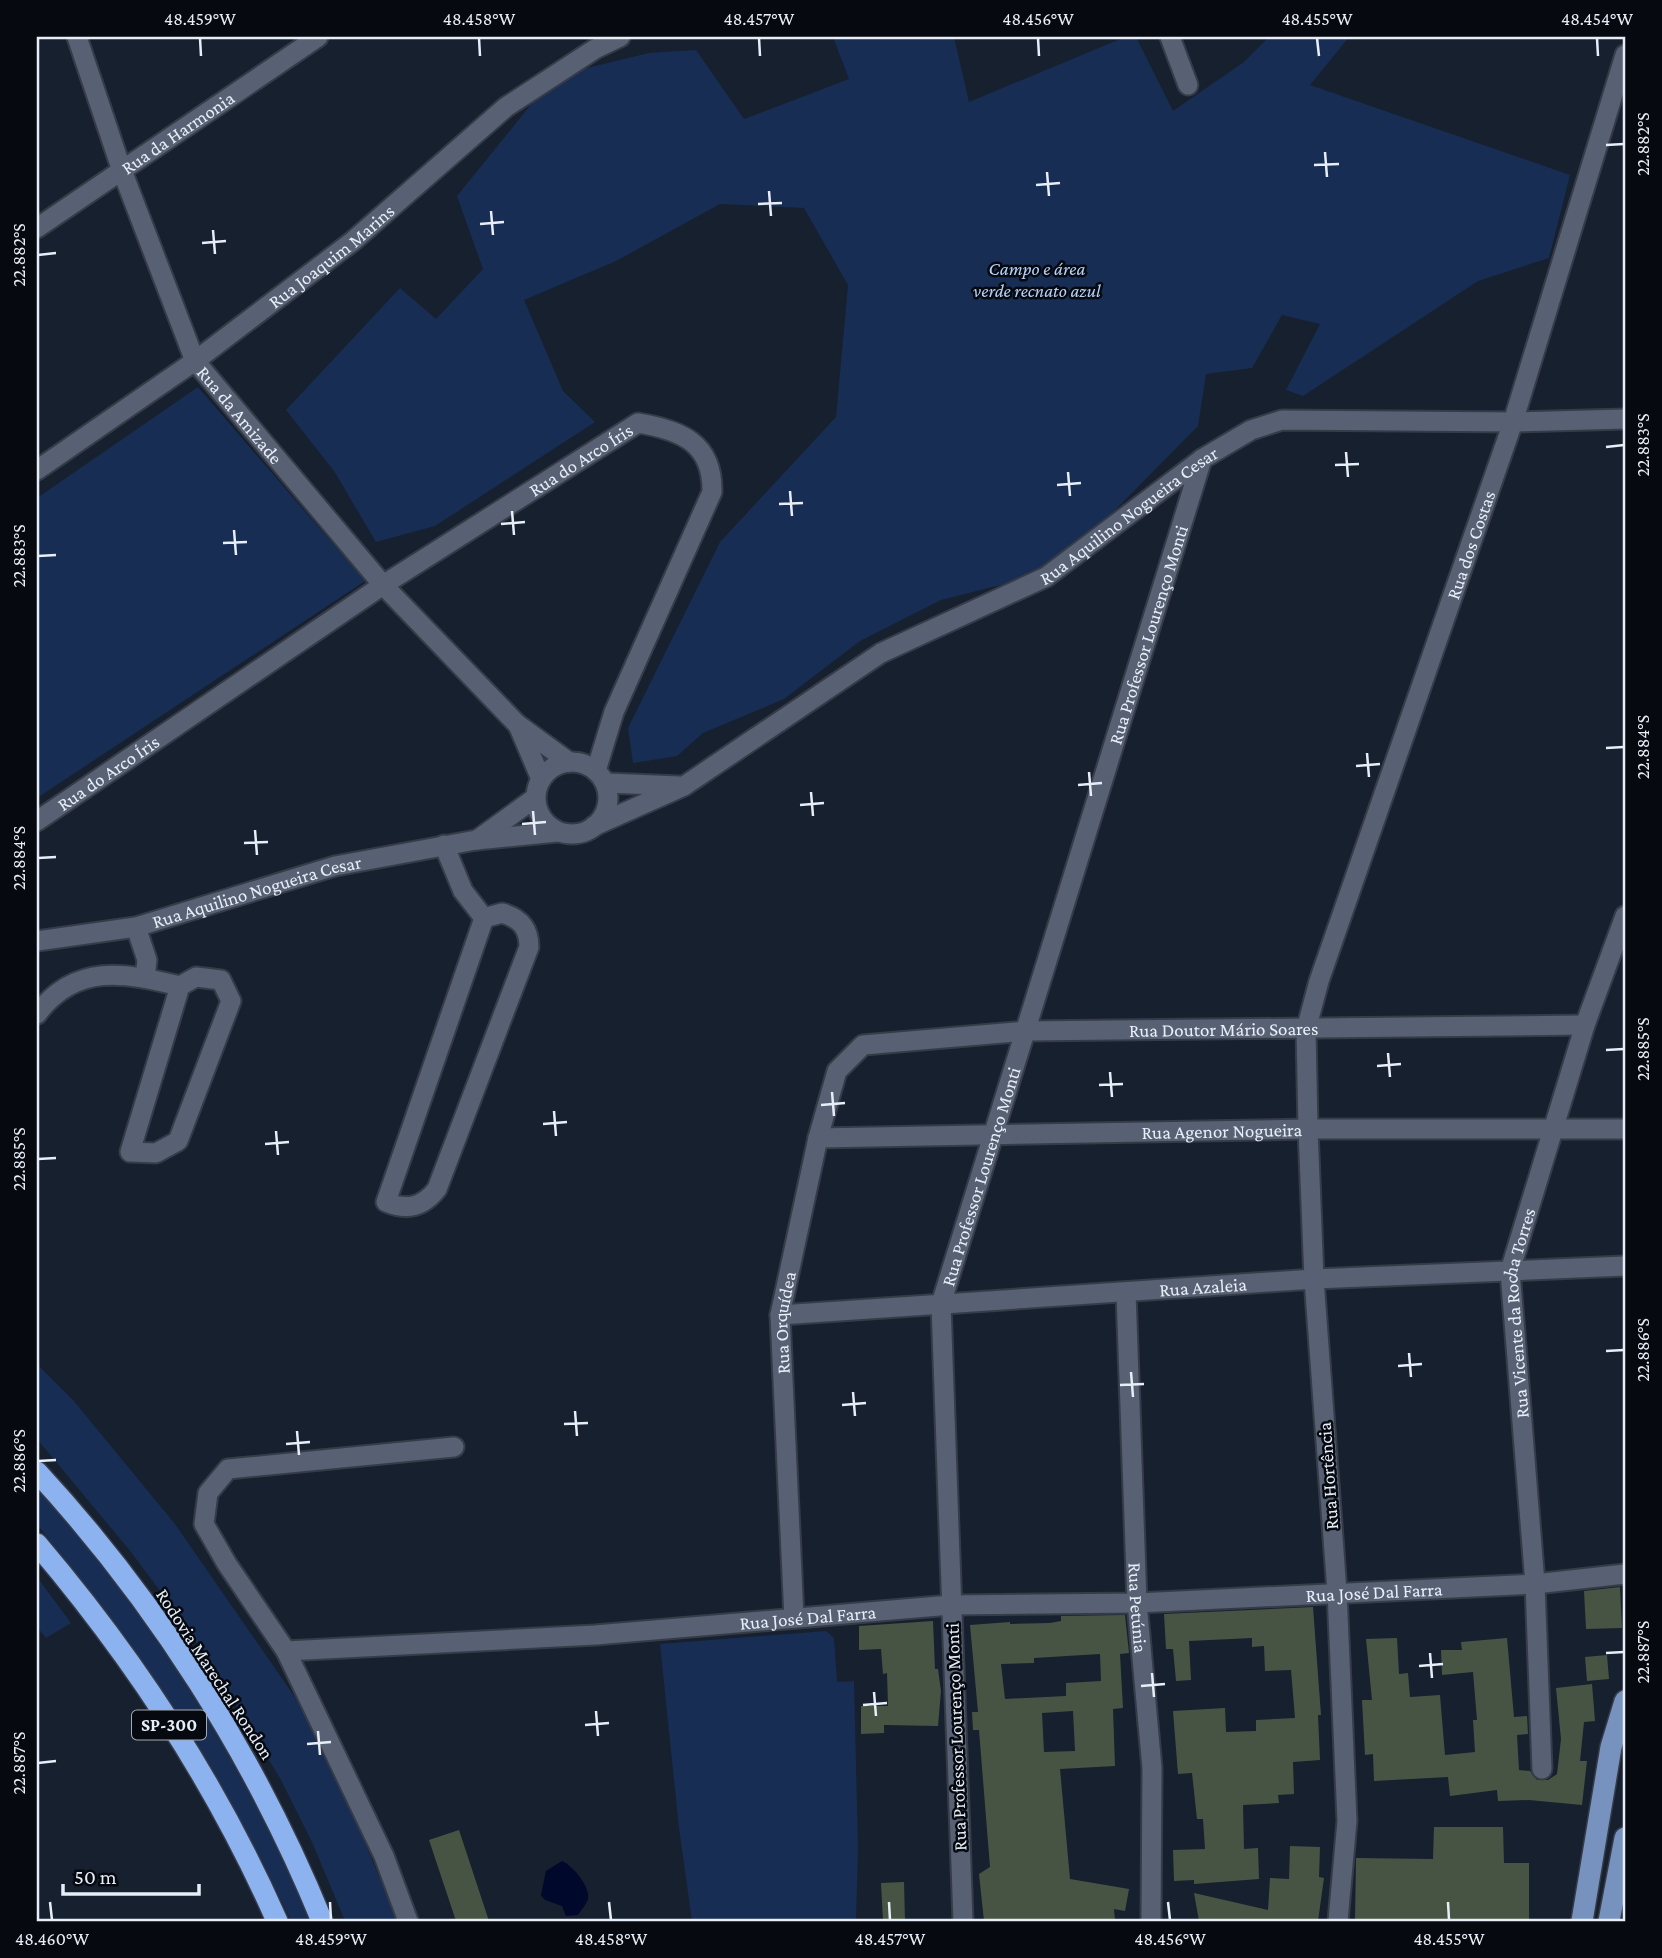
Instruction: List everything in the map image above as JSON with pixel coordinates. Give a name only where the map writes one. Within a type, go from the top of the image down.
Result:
[{"type":"highway","name":"Rodovia Marechal Rondon","points":[[37,1472],[127,1580],[201,1686],[260,1788],[322,1921]]},
{"type":"highway","name":"SP-300","points":[[37,1544],[121,1652],[190,1758],[275,1918]]},
{"type":"main road","points":[[1582,1921],[1611,1746],[1625,1701]]},
{"type":"main road","points":[[1609,1921],[1622,1873],[1625,1838]]},
{"type":"street","name":"Rua da Amizade","points":[[77,37],[121,168],[195,361],[383,585],[517,724],[569,762]]},
{"type":"street","name":"Rua da Harmonia","points":[[37,228],[121,168],[318,37]]},
{"type":"street","name":"Rua Joaquim Marins","points":[[37,470],[195,361],[353,241],[506,107],[596,49],[620,37]]},
{"type":"street","points":[[1170,37],[1188,85]]},
{"type":"street","name":"Rua dos Costas","points":[[1306,1030],[1319,981],[1513,422],[1625,55]]},
{"type":"street","name":"Rua Aquilino Nogueira Cesar","points":[[594,826],[684,786],[881,653],[1046,578],[1202,459],[1251,430],[1282,420],[1513,422],[1625,419]]},
{"type":"street","name":"Rua do Arco Íris","points":[[37,821],[383,585],[638,423],[672,429],[693,443],[712,470],[712,492],[614,712],[601,777]]},
{"type":"street","name":"Rua Professor Lourenço Monti","points":[[963,1921],[941,1304],[1202,459]]},
{"type":"street","name":"Rua da Amizade","points":[[517,724],[538,788]]},
{"type":"street","points":[[601,777],[610,805],[604,818],[580,832],[557,832],[546,825],[539,814],[538,788],[558,764],[582,763],[601,777],[684,786]]},
{"type":"street","name":"Rua Aquilino Nogueira Cesar","points":[[476,840],[538,788]]},
{"type":"street","name":"Rua Aquilino Nogueira Cesar","points":[[37,941],[136,927],[335,866],[476,840],[557,832]]},
{"type":"street","points":[[444,845],[463,891],[484,918]]},
{"type":"street","points":[[502,913],[519,921],[526,928],[529,947],[437,1189],[420,1205],[396,1206],[386,1202],[484,918],[502,913]]},
{"type":"street","name":"Rua Vicente da Rocha Torres","points":[[1542,1769],[1535,1584],[1510,1271],[1585,1025],[1618,956],[1625,915]]},
{"type":"street","points":[[136,927],[147,960],[145,978]]},
{"type":"street","points":[[37,1014],[63,989],[93,976],[127,974],[180,986],[196,977],[221,981],[231,1001],[178,1141],[156,1153],[130,1152],[180,986]]},
{"type":"street","name":"Rua Doutor Mário Soares","points":[[863,1045],[1026,1031],[1585,1025]]},
{"type":"street","name":"Rua Hortência","points":[[1306,1030],[1314,1279],[1337,1592],[1346,1821],[1338,1921]]},
{"type":"street","name":"Rua Orquídea","points":[[794,1618],[780,1315],[818,1138],[837,1071],[863,1045]]},
{"type":"street","name":"Rua Agenor Nogueira","points":[[818,1138],[1308,1129],[1625,1129]]},
{"type":"street","name":"Rua Azaleia","points":[[780,1315],[1314,1279],[1625,1265]]},
{"type":"street","name":"Rua Petúnia","points":[[1126,1293],[1137,1603],[1152,1768],[1151,1921]]},
{"type":"street","points":[[408,1921],[384,1856],[286,1651],[227,1564],[204,1524],[208,1493],[228,1469],[454,1447]]},
{"type":"street","name":"Rua José Dal Farra","points":[[286,1651],[595,1635],[951,1605],[1137,1603],[1535,1584],[1625,1574]]},
{"type":"street","points":[[1590,1876],[1622,1873]]},
{"type":"green space","name":"Campo e área verde recnato azul","points":[[833,37],[954,37],[969,102],[1125,37],[1136,37],[1173,111],[1244,62],[1269,37],[1349,37],[1310,85],[1570,175],[1549,258],[1478,281],[1303,396],[1286,390],[1320,324],[1282,315],[1252,368],[1206,374],[1198,426],[1055,571],[941,600],[860,641],[784,699],[703,733],[677,756],[633,763],[628,728],[720,542],[836,417],[848,285],[804,208],[720,204],[616,261],[524,300],[563,391],[595,422],[435,526],[376,542],[334,471],[286,410],[400,288],[436,319],[483,269],[457,196],[554,76],[649,53],[696,50],[744,119],[849,79]]},
{"type":"green space","points":[[198,387],[365,581],[37,798],[37,498]]},
{"type":"green space","points":[[37,1364],[73,1400],[175,1524],[317,1729],[398,1921],[345,1921],[312,1842],[281,1780],[216,1672],[131,1552],[37,1439]]},
{"type":"green space","points":[[37,1487],[119,1588],[191,1694],[255,1805],[311,1921],[291,1921],[255,1847],[199,1747],[128,1640],[37,1524]]},
{"type":"green space","points":[[37,1577],[71,1623],[46,1638],[37,1627]]},
{"type":"green space","points":[[826,1631],[834,1638],[837,1682],[854,1681],[858,1848],[856,1921],[692,1921],[679,1828],[660,1644]]},
{"type":"shaded area","points":[[562,1861],[575,1872],[587,1889],[588,1899],[578,1915],[566,1916],[562,1906],[545,1900],[541,1895],[546,1871]]},
{"type":"building","points":[[1620,1587],[1622,1628],[1586,1629],[1584,1591]]},
{"type":"building","points":[[1313,1607],[1321,1715],[1318,1715],[1320,1760],[1293,1762],[1294,1794],[1278,1795],[1279,1803],[1243,1805],[1244,1849],[1258,1848],[1259,1879],[1194,1884],[1194,1880],[1174,1881],[1173,1850],[1205,1849],[1203,1819],[1197,1819],[1192,1773],[1178,1774],[1173,1711],[1225,1708],[1226,1732],[1256,1731],[1256,1720],[1295,1718],[1291,1670],[1265,1671],[1264,1646],[1252,1647],[1252,1638],[1189,1641],[1191,1680],[1176,1681],[1173,1649],[1166,1649],[1164,1614]]},
{"type":"building","points":[[1125,1615],[1129,1653],[1120,1654],[1123,1708],[1113,1709],[1115,1766],[1060,1769],[1070,1879],[1129,1889],[1125,1911],[1114,1909],[1115,1921],[984,1921],[979,1874],[990,1867],[979,1730],[973,1730],[972,1712],[978,1712],[970,1625],[1050,1623],[1061,1621],[1061,1616]],"holes":[[[1100,1654],[1101,1681],[1066,1683],[1066,1696],[1005,1699],[1001,1664],[1034,1663],[1034,1658]],[[1073,1711],[1075,1751],[1044,1752],[1042,1713]]]},
{"type":"building","points":[[933,1621],[935,1669],[938,1669],[941,1691],[938,1726],[884,1725],[884,1733],[861,1734],[861,1706],[888,1706],[887,1673],[883,1674],[881,1649],[859,1650],[859,1626]]},
{"type":"building","points":[[1397,1638],[1399,1674],[1408,1673],[1410,1697],[1440,1695],[1445,1755],[1475,1752],[1473,1720],[1477,1720],[1473,1672],[1442,1675],[1441,1650],[1462,1650],[1461,1642],[1507,1638],[1514,1717],[1527,1716],[1528,1734],[1517,1735],[1519,1770],[1530,1771],[1537,1780],[1548,1780],[1557,1774],[1561,1739],[1556,1688],[1592,1684],[1595,1721],[1584,1722],[1580,1761],[1587,1761],[1582,1805],[1529,1800],[1498,1801],[1497,1790],[1450,1796],[1448,1777],[1374,1781],[1373,1754],[1365,1755],[1362,1700],[1372,1700],[1366,1639]]},
{"type":"building","points":[[1607,1655],[1609,1679],[1587,1681],[1585,1657]]},
{"type":"building","points":[[1434,1827],[1503,1827],[1504,1863],[1529,1863],[1529,1921],[1355,1921],[1356,1858],[1433,1859]]},
{"type":"building","points":[[459,1830],[489,1921],[456,1921],[429,1840]]},
{"type":"building","points":[[1290,1846],[1320,1847],[1319,1877],[1324,1878],[1318,1921],[1199,1921],[1194,1893],[1268,1910],[1270,1878],[1289,1879]]},
{"type":"building","points":[[904,1882],[905,1921],[883,1921],[881,1883]]}]
